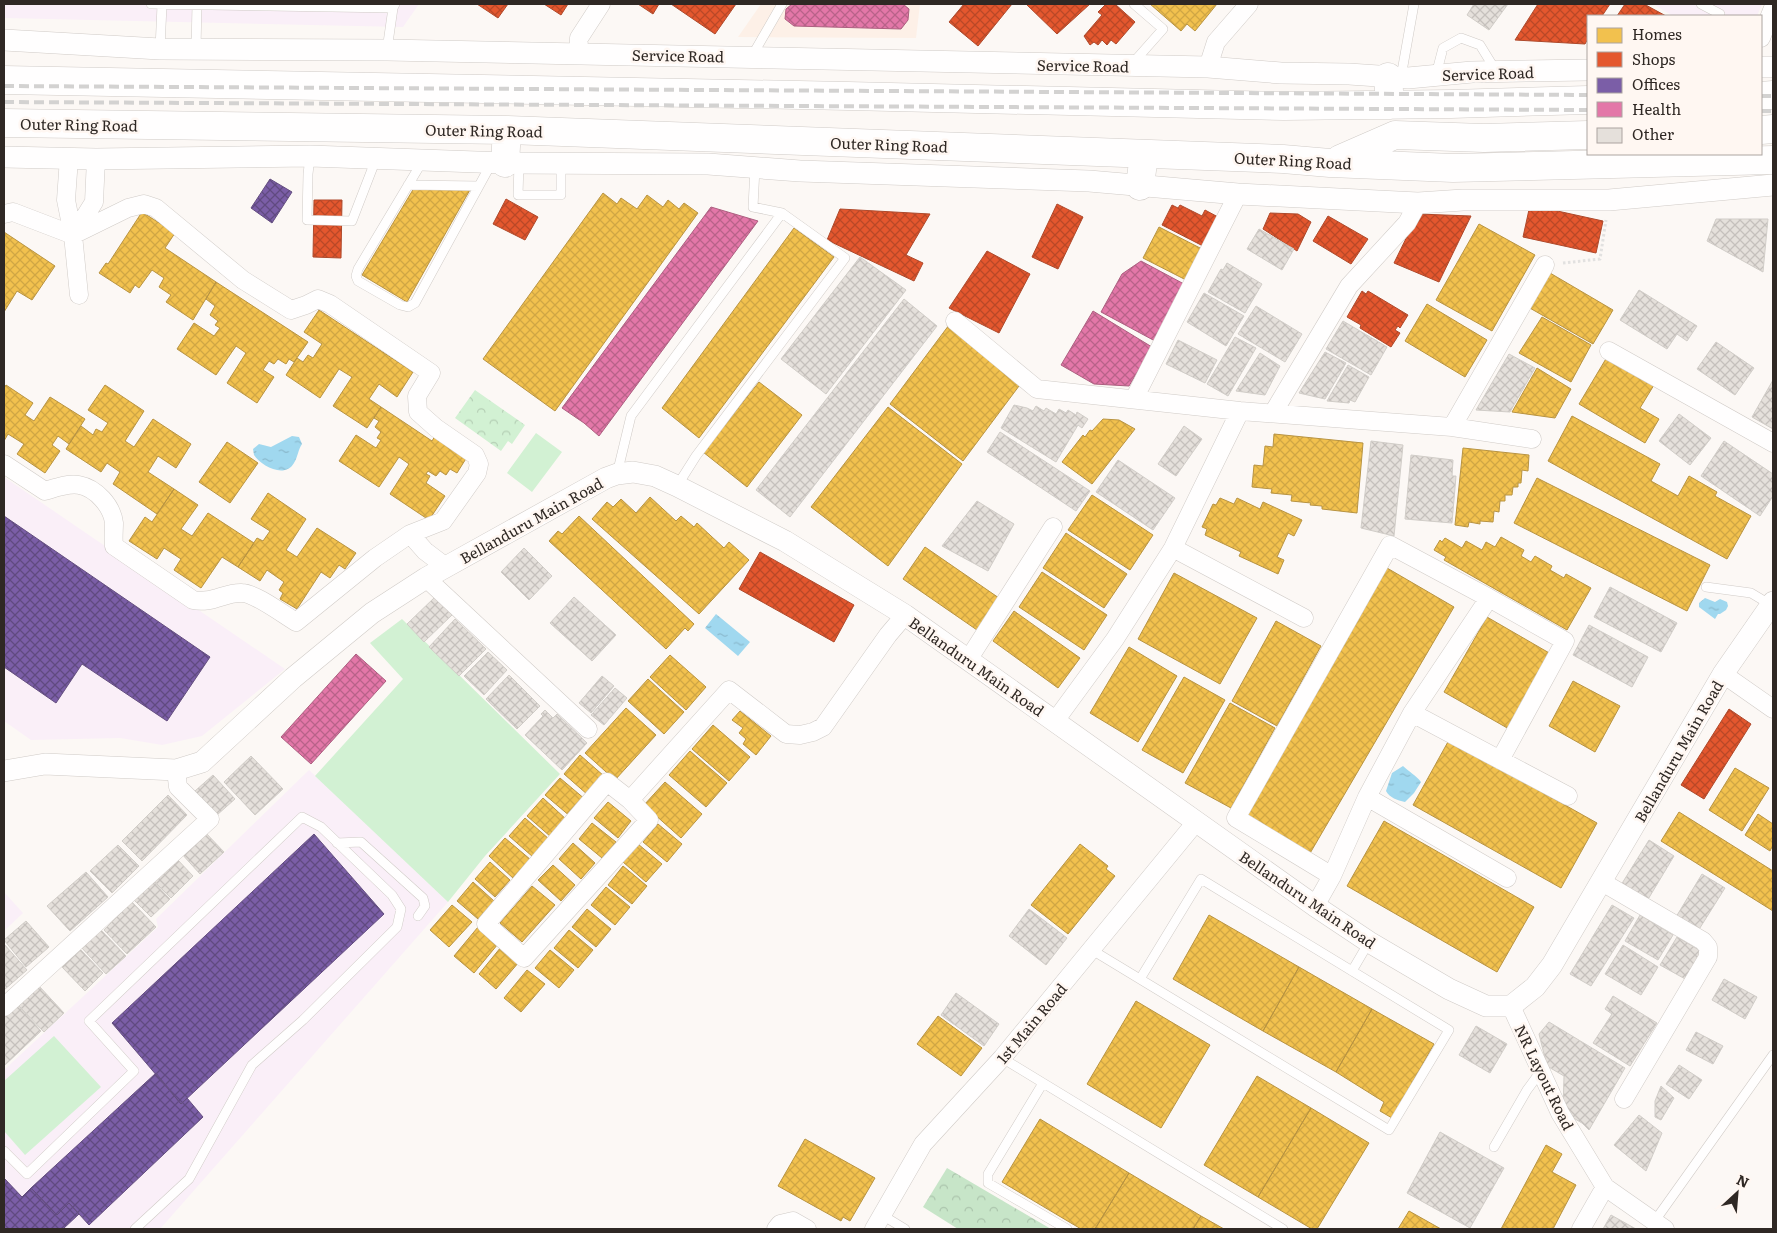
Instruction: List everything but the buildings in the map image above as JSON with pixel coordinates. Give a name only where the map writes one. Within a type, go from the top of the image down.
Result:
[{"type":"highway","points":[[1390,105],[1394,78]]},
{"type":"highway","points":[[4,80],[1274,106],[1587,100]]},
{"type":"highway","name":"Outer Ring Road","points":[[4,123],[507,130],[1283,159],[1330,163],[1453,168],[1773,160]]},
{"type":"highway","points":[[505,163],[507,130]]},
{"type":"highway","points":[[1330,163],[1395,135],[1484,138],[1587,135]]},
{"type":"highway","points":[[1140,186],[1144,154]]},
{"type":"street","points":[[578,54],[580,38],[601,4]]},
{"type":"street","points":[[1208,67],[1216,42],[1248,4]]},
{"type":"street","points":[[1762,36],[1773,8]]},
{"type":"street","name":"Service Road","points":[[4,40],[160,49],[387,50],[752,56],[1208,67],[1281,73],[1349,74],[1394,78],[1497,72],[1587,70]]},
{"type":"street","points":[[4,156],[96,159],[310,156],[505,163],[708,164],[755,168],[1089,181],[1238,194],[1418,203],[1463,200],[1610,200],[1773,186]]},
{"type":"street","points":[[68,158],[66,200],[73,234],[79,296]]},
{"type":"street","points":[[73,234],[94,202],[96,159]]},
{"type":"street","points":[[1134,399],[1238,194]]},
{"type":"street","points":[[1273,413],[1348,286],[1407,223],[1418,203]]},
{"type":"street","points":[[4,214],[13,212],[73,234],[128,208],[144,204],[156,208],[243,280],[291,310],[318,299],[330,304],[431,373],[417,396],[418,412],[436,428],[475,455],[479,464],[477,473],[442,522],[410,534],[375,558],[296,622],[250,594],[241,592],[203,602],[193,600],[114,546],[114,522],[107,504],[94,491],[80,485],[68,485],[45,491],[4,464]]},
{"type":"street","points":[[1452,427],[1545,265]]},
{"type":"street","points":[[955,320],[1037,389],[1240,411],[1452,427],[1532,439]]},
{"type":"street","points":[[1610,351],[1773,443]]},
{"type":"street","points":[[1055,721],[1115,639],[1173,548],[1240,411]]},
{"type":"street","name":"Bellanduru Main Road","points":[[5,769],[45,764],[176,770],[202,762],[293,678],[372,613],[426,578],[606,478],[617,474],[633,472],[655,476],[785,541],[905,615],[1315,906],[1369,942],[1449,989],[1486,1006],[1511,1006],[1535,987],[1552,965],[1723,674],[1772,604]]},
{"type":"street","points":[[968,660],[1053,527]]},
{"type":"street","points":[[410,534],[425,551],[446,567]]},
{"type":"street","points":[[1332,876],[1236,818],[1390,545],[1565,641],[1500,760]]},
{"type":"street","points":[[1173,548],[1304,618]]},
{"type":"street","points":[[426,578],[588,729]]},
{"type":"street","points":[[1315,906],[1332,876],[1367,798],[1412,713],[1489,598]]},
{"type":"street","points":[[630,800],[729,690],[786,734],[800,735],[823,727],[888,635],[905,615]]},
{"type":"street","points":[[1723,674],[1773,708]]},
{"type":"street","points":[[1412,713],[1568,796]]},
{"type":"street","points":[[4,1007],[210,819],[178,787],[176,770]]},
{"type":"street","points":[[607,782],[630,800],[649,820],[524,958],[486,924],[607,782]]},
{"type":"street","points":[[1367,798],[1507,878]]},
{"type":"street","name":"1st Main Road","points":[[878,1222],[923,1144],[1002,1058],[1196,822]]},
{"type":"street","points":[[1602,882],[1703,941],[1708,947],[1708,957],[1624,1099]]},
{"type":"street","name":"NR Layout Road","points":[[1511,1006],[1560,1113],[1605,1187],[1659,1225]]},
{"type":"street","points":[[1581,1229],[1605,1187]]},
{"type":"street","points":[[776,1229],[780,1224],[792,1221],[807,1229]]},
{"type":"lane","points":[[152,4],[394,6],[387,50]]},
{"type":"lane","points":[[160,49],[162,4]]},
{"type":"lane","points":[[196,4],[196,49]]},
{"type":"lane","points":[[752,56],[782,4]]},
{"type":"lane","points":[[1130,66],[1163,29],[1134,4]]},
{"type":"lane","points":[[1394,78],[1414,4]]},
{"type":"lane","points":[[1701,4],[1720,15]]},
{"type":"lane","points":[[1436,76],[1443,48],[1460,38],[1480,46],[1497,72]]},
{"type":"lane","points":[[310,156],[308,220],[352,221],[377,158]]},
{"type":"lane","points":[[423,160],[356,276],[358,281],[400,305],[408,306],[415,303],[478,186],[505,163],[518,195],[561,195],[561,163]]},
{"type":"lane","points":[[677,486],[696,456],[845,258],[782,213],[753,207],[755,168]]},
{"type":"lane","points":[[408,185],[478,186]]},
{"type":"lane","points":[[617,474],[631,416],[782,213]]},
{"type":"lane","points":[[1706,587],[1751,593],[1772,604]]},
{"type":"lane","points":[[4,1151],[28,1174],[134,1071],[89,1021],[302,817],[320,827],[392,895],[400,909],[397,927],[303,1020],[252,1065],[189,1178],[135,1229]]},
{"type":"lane","points":[[337,843],[361,842],[375,854],[423,898],[425,906],[418,916]]},
{"type":"lane","points":[[1092,950],[1389,1130],[1450,1030],[1200,880],[1140,979]]},
{"type":"lane","points":[[1352,971],[1369,942]]},
{"type":"lane","points":[[1659,1225],[1773,1055]]},
{"type":"lane","points":[[1002,1058],[1283,1229]]},
{"type":"lane","points":[[1494,1147],[1526,1090],[1541,1071]]},
{"type":"lane","points":[[1043,1083],[988,1174],[988,1183],[1067,1229]]},
{"type":"lane","points":[[878,1222],[905,1229]]},
{"type":"path","points":[[1545,265],[1600,259],[1610,200]]},
{"type":"shaded area","points":[[4,4],[419,4],[403,27],[4,18]]},
{"type":"shaded area","points":[[761,4],[920,4],[916,38],[738,37]]},
{"type":"shaded area","points":[[1653,4],[1762,4],[1757,15],[1671,15]]},
{"type":"shaded area","points":[[4,477],[285,669],[202,736],[162,745],[120,738],[31,740],[4,721]]},
{"type":"shaded area","points":[[309,770],[448,902],[160,1229],[4,1229],[4,1070],[158,927],[156,919]]},
{"type":"shaded area","points":[[4,892],[23,913],[4,931]]},
{"type":"green space","points":[[475,390],[525,425],[512,444],[508,441],[501,451],[455,418]]},
{"type":"green space","points":[[536,433],[562,452],[532,492],[507,473]]},
{"type":"green space","points":[[402,619],[560,774],[485,856],[448,902],[315,776],[403,679],[370,643]]},
{"type":"green space","points":[[54,1036],[101,1087],[25,1155],[4,1131],[4,1081]]},
{"type":"green space","points":[[947,1168],[1051,1229],[958,1229],[923,1207]]},
{"type":"water","points":[[292,436],[299,437],[302,444],[290,468],[279,470],[267,467],[254,455],[253,449],[259,444],[271,447]]},
{"type":"water","points":[[1705,598],[1715,602],[1720,599],[1727,602],[1728,606],[1715,619],[1699,607],[1699,603]]},
{"type":"water","points":[[716,614],[750,642],[738,656],[705,628]]},
{"type":"water","points":[[1403,766],[1421,782],[1405,802],[1392,797],[1386,791],[1392,773]]},
{"type":"railway","points":[[4,86],[1587,95]]},
{"type":"railway","points":[[1762,96],[1773,96]]},
{"type":"railway","points":[[4,102],[1587,110]]},
{"type":"railway","points":[[1762,111],[1773,111]]}]
